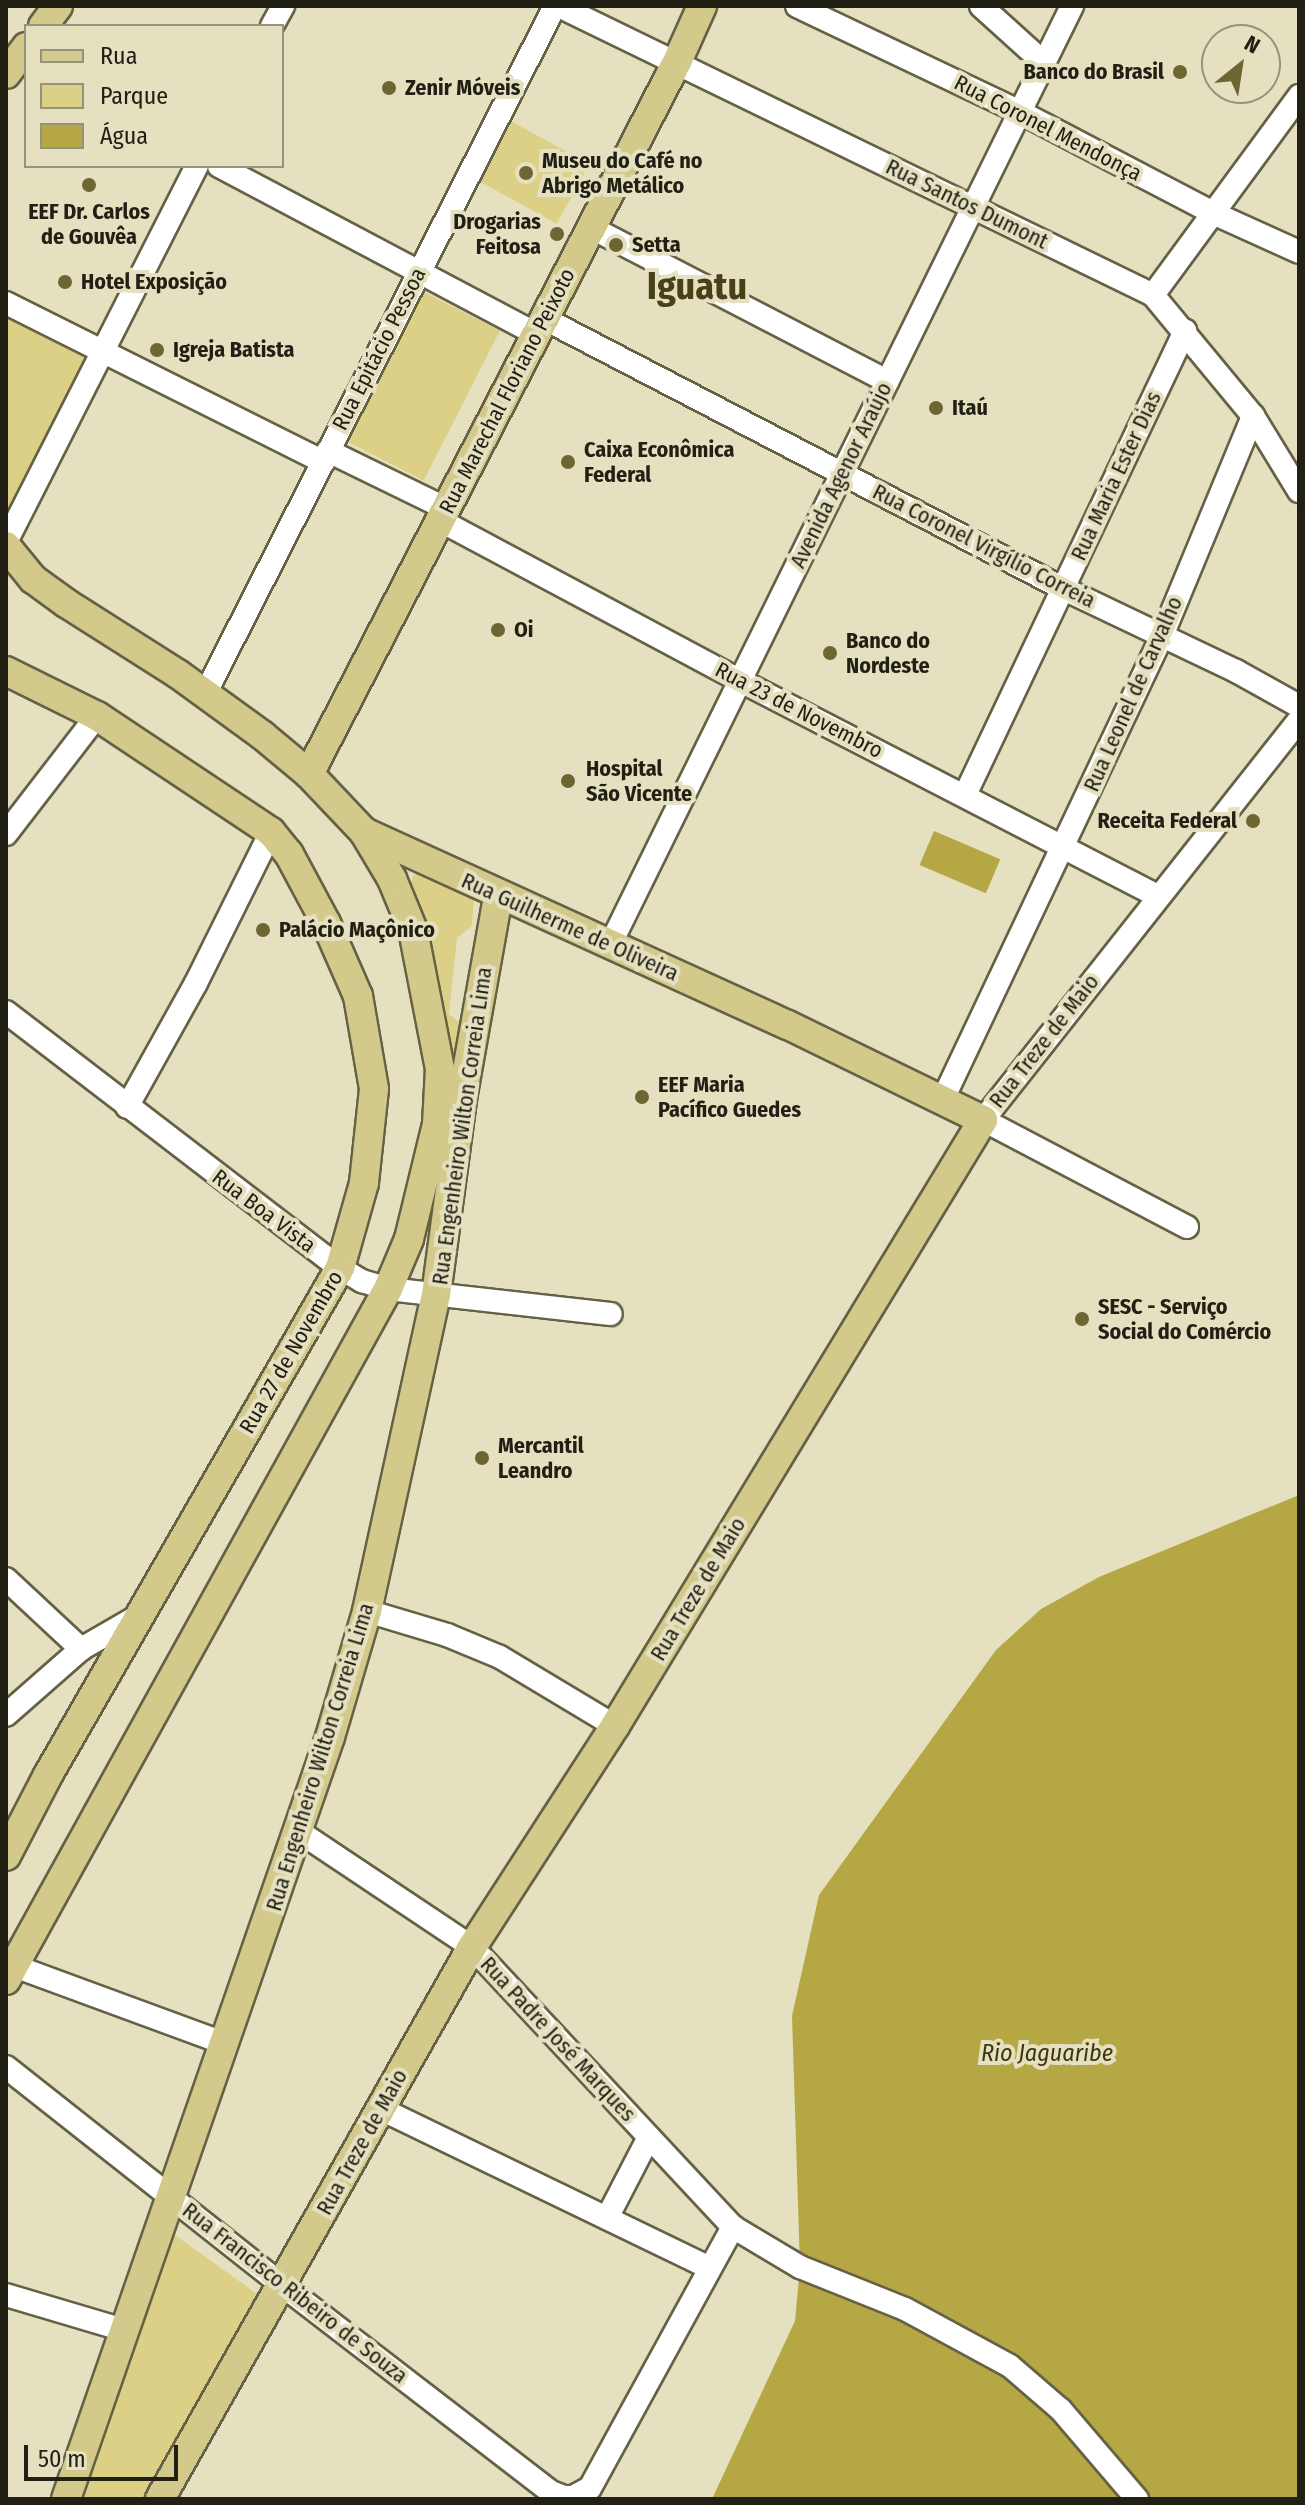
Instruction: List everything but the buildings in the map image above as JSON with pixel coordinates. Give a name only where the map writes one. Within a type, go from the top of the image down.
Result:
[{"type":"main road","points":[[44,24],[58,6]]},
{"type":"main road","name":"Rua Marechal Floriano Peixoto","points":[[309,774],[677,62],[702,6]]},
{"type":"main road","name":"Rua Guilherme de Oliveira","points":[[6,544],[33,579],[206,692],[309,774],[364,832],[983,1120]]},
{"type":"main road","name":"Rua 27 de Novembro","points":[[6,671],[97,716],[271,832],[289,854],[326,923],[358,996],[374,1089],[364,1183],[340,1268],[140,1615],[6,1856]]},
{"type":"main road","points":[[9,1969],[388,1289],[409,1239],[437,1124],[440,1069],[413,930],[392,879],[364,832]]},
{"type":"main road","name":"Rua Engenheiro Wilton Correia Lima","points":[[66,2499],[226,2044],[298,1831],[367,1611],[437,1291],[462,1099],[498,896]]},
{"type":"main road","name":"Rua Treze de Maio","points":[[160,2499],[472,1947],[615,1726],[983,1120]]},
{"type":"street","points":[[273,24],[283,6]]},
{"type":"street","name":"Rua Santos Dumont","points":[[557,6],[1153,295],[1253,416],[1299,491]]},
{"type":"street","name":"Rua Epitácio Pessoa","points":[[206,692],[417,272],[557,6]]},
{"type":"street","name":"Rua Coronel Mendonça","points":[[797,6],[1020,112],[1213,213],[1299,252]]},
{"type":"street","points":[[981,6],[1044,63]]},
{"type":"street","name":"Avenida Agenor Araújo","points":[[610,945],[1072,6]]},
{"type":"street","points":[[1153,295],[1299,96]]},
{"type":"street","points":[[6,544],[106,352],[196,168]]},
{"type":"street","name":"Rua Coronel Virgílio Correia","points":[[223,168],[417,272],[539,326],[842,472],[1062,588],[1299,706]]},
{"type":"street","points":[[590,227],[887,381]]},
{"type":"street","name":"Rua 23 de Novembro","points":[[6,303],[444,515],[739,680],[1158,896]]},
{"type":"street","name":"Rua Maria Ester Dias","points":[[965,795],[1185,331]]},
{"type":"street","name":"Rua Leonel de Carvalho","points":[[943,1099],[1162,636],[1253,416]]},
{"type":"street","points":[[6,834],[97,716]]},
{"type":"street","name":"Rua Treze de Maio","points":[[983,1120],[1299,720]]},
{"type":"street","points":[[127,1107],[196,983],[271,832]]},
{"type":"street","name":"Rua Boa Vista","points":[[6,1012],[340,1268],[388,1289],[437,1291],[611,1314]]},
{"type":"street","name":"Rua Guilherme de Oliveira","points":[[983,1120],[1187,1227]]},
{"type":"street","points":[[6,1579],[81,1649]]},
{"type":"street","points":[[367,1611],[447,1635],[500,1657],[615,1726]]},
{"type":"street","points":[[6,1715],[81,1649],[140,1615]]},
{"type":"street","name":"Rua Padre José Marques","points":[[298,1831],[472,1947],[733,2227],[800,2267],[905,2309],[1010,2366],[1061,2410],[1137,2499]]},
{"type":"street","points":[[9,1969],[226,2044]]},
{"type":"street","name":"Rua Francisco Ribeiro de Souza","points":[[6,2067],[551,2492],[573,2497],[590,2488],[710,2268]]},
{"type":"street","points":[[381,2109],[710,2268],[733,2227]]},
{"type":"street","points":[[607,2218],[649,2137]]},
{"type":"street","points":[[6,2295],[124,2330]]},
{"type":"green space","points":[[502,116],[589,164],[556,224],[469,175]]},
{"type":"green space","points":[[418,289],[500,331],[424,480],[342,439]]},
{"type":"green space","points":[[6,311],[88,351],[8,511],[6,510]]},
{"type":"green space","points":[[419,873],[474,896],[472,926],[457,938],[449,1014],[460,1023],[448,1135],[439,989],[429,942],[410,885],[414,875]]},
{"type":"green space","points":[[172,2233],[260,2296],[144,2499],[80,2499]]},
{"type":"water","points":[[934,831],[1000,859],[986,893],[920,865]]},
{"type":"water","name":"Rio Jaguaribe","points":[[1299,1495],[1299,2499],[712,2499],[795,2321],[800,2267],[792,2016],[819,1895],[996,1650],[1041,1609],[1099,1577]]},
{"type":"place","name":"Banco do Brasil","points":[[1180,72]]},
{"type":"place","name":"Zenir Móveis","points":[[389,88]]},
{"type":"place","name":"Museu do Café no Abrigo Metálico","points":[[526,173]]},
{"type":"place","name":"EEF Dr. Carlos de Gouvêa","points":[[89,185]]},
{"type":"place","name":"Drogarias Feitosa","points":[[557,234]]},
{"type":"place","name":"Setta","points":[[616,245]]},
{"type":"place","name":"Hotel Exposição","points":[[65,282]]},
{"type":"place","name":"Igreja Batista","points":[[157,350]]},
{"type":"place","name":"Itaú","points":[[936,408]]},
{"type":"place","name":"Caixa Econômica Federal","points":[[568,462]]},
{"type":"place","name":"Oi","points":[[498,630]]},
{"type":"place","name":"Banco do Nordeste","points":[[830,653]]},
{"type":"place","name":"Hospital São Vicente","points":[[568,781]]},
{"type":"place","name":"Receita Federal","points":[[1253,821]]},
{"type":"place","name":"Palácio Maçônico","points":[[263,930]]},
{"type":"place","name":"EEF Maria Pacífico Guedes","points":[[642,1097]]},
{"type":"place","name":"SESC - Serviço Social do Comércio","points":[[1082,1319]]},
{"type":"place","name":"Mercantil Leandro","points":[[482,1458]]},
{"type":"district","name":"Iguatu","points":[[697,287]]}]
